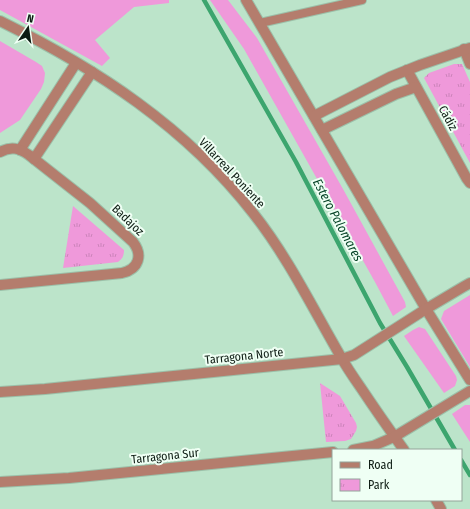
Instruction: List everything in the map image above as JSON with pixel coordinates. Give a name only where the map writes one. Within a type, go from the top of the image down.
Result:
[{"type":"street","points":[[246,0],[426,309],[470,380]]},
{"type":"street","name":"Villarreal Poniente","points":[[0,21],[46,45],[134,99],[193,148],[235,190],[273,241],[291,269],[342,359],[403,449]]},
{"type":"street","points":[[314,116],[390,77],[467,48],[470,64]]},
{"type":"street","points":[[0,152],[10,148],[20,150],[76,63]]},
{"type":"street","name":"Cádiz","points":[[407,70],[470,183]]},
{"type":"street","points":[[34,159],[92,72]]},
{"type":"street","points":[[322,130],[396,94],[416,87]]},
{"type":"street","name":"Badajoz","points":[[0,285],[127,272],[131,270],[137,262],[138,257],[138,251],[133,242],[90,203],[34,159],[20,150]]},
{"type":"street","name":"Tarragona Norte","points":[[0,392],[45,389],[342,359],[354,356],[426,309],[470,284]]},
{"type":"street","points":[[358,449],[373,446],[394,437],[470,391]]},
{"type":"street","name":"Tarragona Sur","points":[[0,482],[70,478],[332,452]]},
{"type":"lane","points":[[260,24],[362,0]]},
{"type":"green space","points":[[0,0],[169,0],[169,3],[134,7],[95,40],[110,58],[102,66],[0,10]]},
{"type":"green space","points":[[210,0],[228,0],[257,38],[405,302],[406,307],[393,316],[244,49]]},
{"type":"green space","points":[[0,41],[42,66],[45,73],[44,82],[41,89],[20,120],[0,133]]},
{"type":"green space","points":[[454,64],[462,64],[470,82],[470,163],[424,78],[429,73]]},
{"type":"green space","points":[[73,206],[124,250],[122,258],[118,262],[63,268]]},
{"type":"green space","points":[[470,295],[470,367],[441,319],[444,311]]},
{"type":"green space","points":[[419,327],[425,329],[456,376],[457,380],[455,386],[444,393],[404,336]]},
{"type":"green space","points":[[320,383],[340,396],[356,423],[356,431],[351,439],[345,441],[326,442]]},
{"type":"green space","points":[[465,405],[470,405],[470,442],[452,414]]},
{"type":"waterway","name":"Estero Palomares","points":[[204,0],[296,162],[380,323],[454,449]]},
{"type":"waterway","name":"Estero Palomares","points":[[462,462],[470,475]]}]
